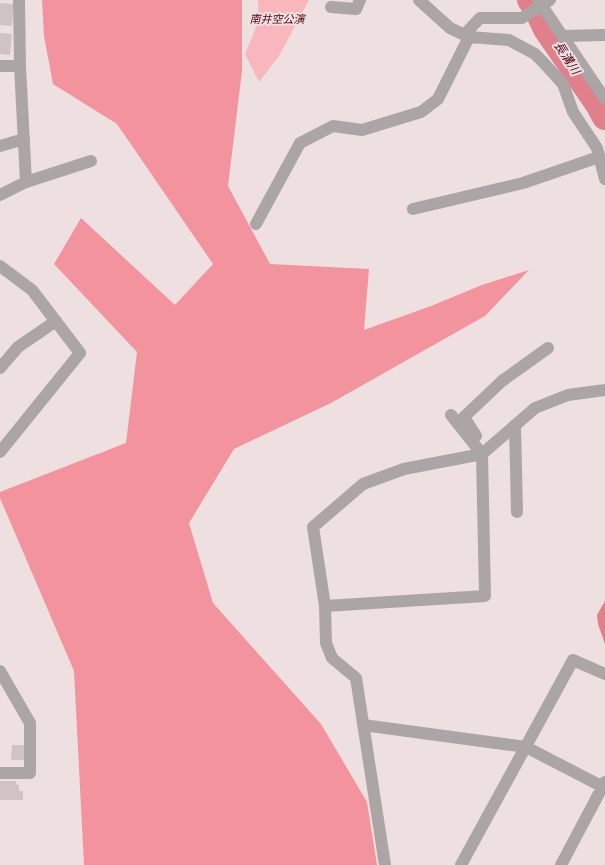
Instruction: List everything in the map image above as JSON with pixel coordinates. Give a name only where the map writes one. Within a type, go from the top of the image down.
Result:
[{"type":"street","points":[[19,0],[20,66],[26,182]]},
{"type":"street","points":[[331,7],[356,9],[360,0]]},
{"type":"street","points":[[419,0],[450,28],[467,36],[509,40],[535,54],[563,84],[573,112],[597,148],[605,179]]},
{"type":"street","points":[[256,224],[300,143],[333,126],[362,130],[421,112],[438,99],[467,36],[480,18],[522,18],[543,2],[562,36],[605,99]]},
{"type":"street","points":[[562,36],[605,34]]},
{"type":"street","points":[[0,66],[20,66]]},
{"type":"street","points":[[0,146],[24,139]]},
{"type":"street","points":[[413,209],[523,183],[599,157]]},
{"type":"street","points":[[0,195],[26,182],[91,161]]},
{"type":"street","points":[[0,266],[32,290],[80,353],[0,452]]},
{"type":"street","points":[[0,368],[18,347],[56,322]]},
{"type":"street","points":[[326,606],[485,596],[484,452],[464,417],[502,381],[548,348]]},
{"type":"street","points":[[386,865],[356,678],[332,658],[326,643],[326,606],[313,526],[363,484],[404,469],[484,452],[535,408],[568,395],[605,390]]},
{"type":"street","points":[[451,415],[484,452]]},
{"type":"street","points":[[515,425],[517,512]]},
{"type":"street","points":[[461,865],[573,660],[605,674]]},
{"type":"street","points":[[0,671],[30,723],[30,773],[0,773]]},
{"type":"street","points":[[363,725],[526,747],[604,786],[561,865]]},
{"type":"green space","name":"南井空公演","points":[[258,0],[309,0],[279,56],[259,82],[245,54],[259,20]]},
{"type":"shaded area","points":[[42,0],[242,0],[242,71],[228,186],[270,264],[369,269],[364,330],[431,306],[482,285],[529,270],[485,316],[331,403],[234,449],[189,523],[213,603],[321,724],[367,802],[377,865],[84,865],[74,671],[0,498],[0,492],[126,443],[137,352],[54,264],[81,218],[175,305],[213,264],[117,124],[53,84],[44,36]]},
{"type":"shaded area","points":[[605,601],[605,644],[598,624],[597,615]]},
{"type":"building","points":[[0,3],[14,4],[12,26],[0,25]]},
{"type":"building","points":[[0,33],[12,34],[10,55],[0,54]]},
{"type":"building","points":[[12,745],[25,745],[24,760],[11,760]]},
{"type":"building","points":[[0,781],[16,781],[16,784],[19,785],[19,791],[23,791],[23,800],[0,800]]},
{"type":"waterway","name":"長溝川","points":[[530,0],[536,8],[546,29],[598,104],[605,117]]}]
